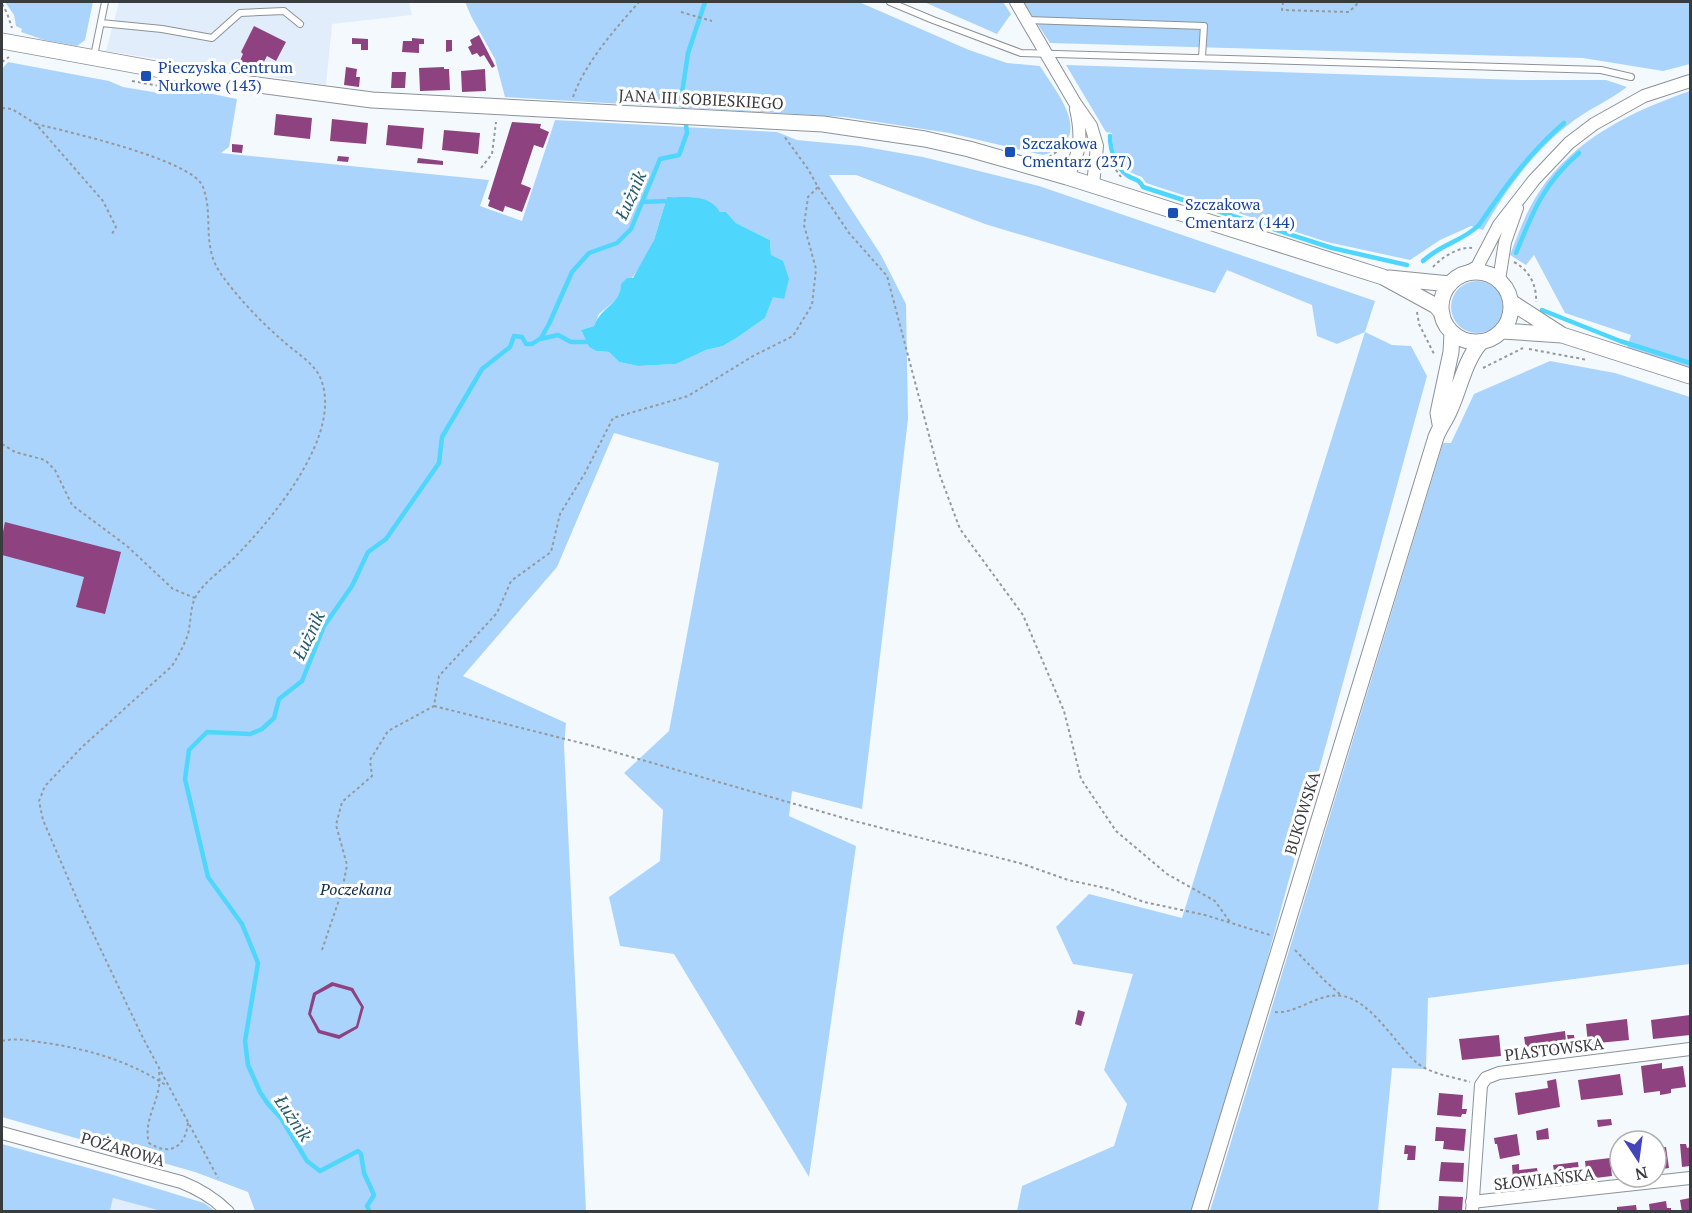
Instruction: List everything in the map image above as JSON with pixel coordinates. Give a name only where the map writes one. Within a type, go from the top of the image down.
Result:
[{"type":"street","points":[[1016,2],[1091,126],[1097,146],[1093,185]]},
{"type":"street","name":"JANA III SOBIESKIEGO","points":[[2,41],[247,85],[372,100],[823,124],[915,137],[969,148],[1067,177],[1383,277]]},
{"type":"street","points":[[1466,273],[1478,272],[1499,280],[1509,294],[1511,302],[1508,323],[1502,331],[1481,342],[1471,342],[1452,333],[1445,324],[1442,303],[1450,284],[1466,273],[1476,267],[1499,225],[1547,164],[1569,143],[1594,124],[1644,96],[1690,81]]},
{"type":"street","points":[[1067,177],[1076,161],[1081,131],[1075,103]]},
{"type":"street","points":[[1499,280],[1505,242],[1521,198]]},
{"type":"street","points":[[1383,277],[1450,284]]},
{"type":"street","points":[[1383,277],[1436,306],[1442,313]]},
{"type":"street","points":[[1511,302],[1562,335]]},
{"type":"street","points":[[1502,331],[1562,335],[1690,376]]},
{"type":"street","points":[[1440,424],[1438,413],[1451,352],[1452,333]]},
{"type":"street","points":[[1440,424],[1448,414],[1467,367],[1481,342]]},
{"type":"street","name":"BUKOWSKA","points":[[1199,1212],[1440,424]]},
{"type":"street","name":"PIASTOWSKA","points":[[1473,1084],[1499,1073],[1690,1049]]},
{"type":"street","points":[[1472,1207],[1473,1084]]},
{"type":"street","name":"POŻAROWA","points":[[2,1132],[181,1182],[198,1189],[218,1202],[228,1212]]},
{"type":"street","name":"SŁOWIAŃSKA","points":[[1472,1207],[1509,1200],[1690,1178]]},
{"type":"lane","points":[[93,59],[105,2]]},
{"type":"lane","points":[[891,2],[1021,53],[1601,69],[1631,77]]},
{"type":"lane","points":[[101,23],[162,29],[212,38],[240,13],[284,11],[300,24]]},
{"type":"lane","points":[[1027,20],[1204,26],[1202,57]]},
{"type":"path","points":[[569,111],[578,82],[620,23],[639,2]]},
{"type":"path","points":[[1283,2],[1282,10],[1349,12],[1359,2]]},
{"type":"path","points":[[681,12],[712,21]]},
{"type":"path","points":[[2,62],[11,57]]},
{"type":"path","points":[[481,168],[492,154],[498,107]]},
{"type":"path","points":[[2,108],[12,109],[36,124],[103,201],[116,227],[112,234]]},
{"type":"path","points":[[36,124],[78,133],[164,160],[196,176],[203,184],[206,195],[208,238],[213,259],[220,273],[263,322],[318,374],[323,389],[324,412],[318,437],[303,471],[264,526],[203,587],[195,598],[188,634],[172,666],[82,747],[45,786],[39,801],[43,820],[80,906],[159,1069],[218,1178]]},
{"type":"path","points":[[779,129],[849,233],[887,276],[939,473],[960,529],[1023,615],[1064,711],[1081,779],[1116,831],[1167,874],[1215,901],[1230,922]]},
{"type":"path","points":[[434,706],[439,676],[497,613],[512,581],[551,552],[560,514],[585,473],[613,418],[688,396],[753,356],[793,336],[812,305],[816,269],[804,225],[808,197],[818,187]]},
{"type":"path","points":[[1417,309],[1419,324],[1437,358]]},
{"type":"path","points":[[1479,370],[1515,354],[1523,347]]},
{"type":"path","points":[[2,444],[15,452],[45,460],[55,470],[72,505],[127,546],[173,589],[195,598]]},
{"type":"path","points":[[322,950],[342,891],[347,865],[336,825],[342,802],[372,776],[370,760],[388,731],[434,706],[597,747],[854,821],[1023,864],[1068,880],[1110,889],[1144,902],[1230,922],[1282,940],[1289,943],[1342,996],[1353,1000],[1377,1017],[1418,1064],[1473,1084]]},
{"type":"path","points":[[1261,1009],[1280,1012],[1323,997],[1342,996]]},
{"type":"path","points":[[2,1041],[10,1039],[30,1041],[90,1052],[138,1069],[170,1088]]},
{"type":"path","points":[[159,1069],[161,1082],[159,1094],[146,1132],[149,1143],[158,1149],[170,1149],[180,1144],[186,1136],[188,1120]]},
{"type":"shaded area","points":[[119,2],[409,2],[412,15],[332,24],[326,85],[106,51]]},
{"type":"shaded area","points":[[667,197],[703,199],[720,212],[726,212],[736,223],[770,240],[771,255],[783,261],[789,279],[784,299],[773,297],[765,318],[738,337],[723,346],[706,350],[676,364],[638,366],[619,362],[609,352],[596,351],[589,347],[581,330],[594,326],[597,319],[615,301],[621,284],[627,278],[633,278],[654,240]]},
{"type":"shaded area","points":[[113,1198],[161,1211],[110,1212]]},
{"type":"green space","points":[[5,2],[93,2],[85,40],[77,46],[44,40],[21,32],[22,29],[16,26],[14,15]]},
{"type":"green space","points":[[465,2],[859,2],[969,50],[1007,63],[1040,66],[1063,103],[1071,127],[1068,138],[1059,148],[1043,155],[949,133],[845,117],[505,97],[495,59]]},
{"type":"green space","points":[[924,2],[1003,2],[1011,14],[997,34]]},
{"type":"green space","points":[[1023,2],[1690,2],[1690,64],[1663,71],[1583,58],[1050,43]]},
{"type":"green space","name":"Poczekana","points":[[8,62],[165,94],[198,91],[237,99],[229,147],[221,153],[489,180],[480,206],[522,221],[555,120],[777,132],[797,140],[860,146],[923,157],[1039,186],[1375,301],[1365,332],[1337,344],[1317,336],[1312,305],[1227,270],[1215,293],[985,224],[856,175],[829,175],[881,255],[906,304],[908,419],[862,809],[792,791],[789,816],[856,846],[809,1177],[674,954],[620,946],[609,897],[660,861],[663,810],[624,773],[669,731],[719,463],[614,433],[557,567],[463,676],[566,723],[564,745],[586,1211],[255,1211],[248,1192],[195,1172],[2,1117],[2,69]],"holes":[[[667,197],[701,199],[720,212],[726,212],[736,223],[770,240],[771,255],[784,299],[773,296],[765,318],[738,337],[723,346],[706,350],[676,364],[638,366],[619,362],[609,352],[596,351],[589,347],[581,330],[594,326],[599,314],[617,299],[644,261],[654,240]]]},
{"type":"green space","points":[[1066,65],[1519,80],[1606,80],[1627,87],[1575,120],[1555,136],[1531,160],[1483,230],[1471,226],[1440,240],[1410,260],[1327,242],[1146,183],[1142,177],[1127,170],[1118,161],[1112,133],[1106,132]]},
{"type":"green space","points":[[1690,91],[1690,367],[1627,348],[1631,335],[1565,313],[1534,255],[1526,265],[1510,255],[1534,200],[1553,173],[1569,157],[1606,129],[1626,118]]},
{"type":"green space","points":[[1477,281],[1487,283],[1495,289],[1501,297],[1503,307],[1501,317],[1495,325],[1487,331],[1477,333],[1467,331],[1459,325],[1453,317],[1451,307],[1453,297],[1459,289],[1467,283]]},
{"type":"green space","points":[[1365,332],[1392,345],[1411,346],[1427,376],[1247,1033],[1193,1211],[1017,1211],[1022,1186],[1114,1146],[1127,1104],[1104,1070],[1133,974],[1073,964],[1056,927],[1089,894],[1182,918]]},
{"type":"green space","points":[[1550,361],[1615,373],[1690,397],[1690,964],[1428,998],[1426,1069],[1392,1068],[1378,1211],[1210,1211],[1443,443],[1451,443],[1474,394]]},
{"type":"green space","points":[[2,1144],[204,1203],[215,1211],[161,1211],[113,1198],[110,1211],[2,1211]]},
{"type":"building","points":[[254,26],[286,42],[276,61],[267,56],[257,75],[235,72],[243,54],[241,52]]},
{"type":"building","points":[[479,35],[495,66],[492,68],[484,55],[480,57],[477,53],[472,55],[468,47],[472,45],[470,40]]},
{"type":"building","points":[[352,38],[368,39],[368,50],[361,50],[361,44],[352,44]]},
{"type":"building","points":[[412,38],[424,39],[424,44],[419,44],[419,53],[402,52],[403,41],[412,41]]},
{"type":"building","points":[[446,40],[452,40],[452,51],[446,52]]},
{"type":"building","points":[[346,67],[357,69],[356,77],[360,77],[359,87],[344,85]]},
{"type":"building","points":[[444,67],[444,69],[449,69],[450,90],[420,91],[419,68]]},
{"type":"building","points":[[485,69],[486,91],[462,92],[461,71]]},
{"type":"building","points":[[392,72],[406,72],[405,88],[391,88]]},
{"type":"building","points":[[276,114],[312,118],[310,139],[274,135]]},
{"type":"building","points":[[332,119],[368,123],[366,144],[330,141]]},
{"type":"building","points":[[512,122],[541,124],[540,128],[549,132],[543,148],[534,145],[521,184],[531,188],[522,212],[505,206],[503,212],[488,206],[490,200],[488,199]]},
{"type":"building","points":[[388,125],[424,128],[422,149],[386,145]]},
{"type":"building","points":[[444,130],[480,133],[478,154],[442,150]]},
{"type":"building","points":[[232,144],[243,145],[242,153],[232,152]]},
{"type":"building","points":[[338,156],[349,157],[348,162],[337,161]]},
{"type":"building","points":[[418,158],[443,161],[443,165],[417,163]]},
{"type":"building","points":[[5,522],[121,552],[105,614],[76,607],[84,577],[2,555]]},
{"type":"building","points":[[332,982],[353,988],[364,1007],[358,1028],[339,1039],[318,1033],[308,1014],[313,993]],"holes":[[[333,986],[351,991],[361,1007],[356,1026],[339,1035],[320,1030],[311,1014],[316,995]]]},
{"type":"building","points":[[1078,1010],[1085,1012],[1081,1026],[1075,1024]]},
{"type":"building","points":[[1690,1015],[1690,1035],[1653,1039],[1651,1020]]},
{"type":"building","points":[[1627,1019],[1629,1040],[1588,1044],[1586,1024]]},
{"type":"building","points":[[1565,1031],[1567,1051],[1527,1056],[1524,1037]]},
{"type":"building","points":[[1499,1035],[1501,1056],[1462,1060],[1459,1039]]},
{"type":"building","points":[[1567,1035],[1574,1035],[1575,1045],[1569,1046]]},
{"type":"building","points":[[1662,1063],[1662,1069],[1683,1066],[1686,1087],[1671,1089],[1671,1093],[1660,1095],[1660,1091],[1644,1093],[1641,1066]]},
{"type":"building","points":[[1620,1074],[1623,1095],[1581,1100],[1578,1080]]},
{"type":"building","points":[[1556,1079],[1560,1107],[1518,1115],[1515,1093],[1548,1088],[1547,1081]]},
{"type":"building","points":[[1439,1093],[1463,1095],[1462,1109],[1467,1109],[1466,1114],[1462,1114],[1461,1117],[1437,1115]]},
{"type":"building","points":[[1611,1119],[1612,1125],[1598,1127],[1597,1120]]},
{"type":"building","points":[[1436,1127],[1466,1129],[1464,1151],[1443,1149],[1444,1141],[1435,1141]]},
{"type":"building","points":[[1548,1128],[1549,1139],[1537,1140],[1536,1131]]},
{"type":"building","points":[[1517,1134],[1520,1155],[1500,1159],[1494,1138]]},
{"type":"building","points":[[1680,1144],[1686,1144],[1687,1148],[1690,1147],[1690,1166],[1682,1167]]},
{"type":"building","points":[[1405,1145],[1416,1146],[1415,1160],[1407,1160],[1408,1154],[1404,1154]]},
{"type":"building","points":[[1608,1158],[1608,1176],[1587,1179],[1585,1161]]},
{"type":"building","points":[[1441,1162],[1464,1163],[1463,1182],[1439,1181]]},
{"type":"building","points":[[1578,1162],[1580,1179],[1556,1183],[1553,1165]]},
{"type":"building","points":[[1519,1164],[1519,1170],[1537,1168],[1538,1174],[1543,1173],[1545,1188],[1540,1189],[1539,1185],[1521,1187],[1520,1179],[1513,1179],[1512,1165]]},
{"type":"building","points":[[1439,1196],[1463,1197],[1462,1212],[1438,1212]]},
{"type":"building","points":[[1690,1198],[1690,1212],[1682,1212],[1680,1200]]},
{"type":"building","points":[[1666,1201],[1667,1208],[1671,1208],[1671,1212],[1650,1212],[1649,1204]]},
{"type":"building","points":[[1636,1205],[1637,1212],[1617,1212],[1617,1207]]},
{"type":"waterway","name":"Łużnik","points":[[370,1212],[367,1206],[374,1195],[364,1173],[361,1154],[358,1151],[320,1171],[307,1161],[281,1118],[260,1092],[248,1065],[245,1041],[258,963],[242,924],[208,877],[185,779],[189,750],[207,732],[250,734],[262,729],[274,718],[279,699],[302,681],[324,626],[352,586],[368,552],[386,539],[439,463],[442,437],[482,369],[510,347],[514,336],[522,337],[526,344],[532,344],[541,338],[572,272],[589,253],[617,243],[631,229],[660,159],[679,155],[687,133],[682,93],[688,53],[705,2]]},
{"type":"waterway","points":[[1423,261],[1479,225],[1529,158],[1564,123]]},
{"type":"waterway","points":[[1110,136],[1117,164],[1124,173],[1138,181],[1143,187],[1332,248],[1407,265]]},
{"type":"waterway","points":[[1516,253],[1541,198],[1557,175],[1579,153]]},
{"type":"waterway","points":[[642,202],[665,201]]},
{"type":"waterway","points":[[1542,310],[1620,341],[1690,363]]},
{"type":"waterway","points":[[540,339],[558,335],[571,342],[587,342]]},
{"type":"place","name":"Pieczyska Centrum Nurkowe (143)","points":[[146,76]]},
{"type":"place","name":"Szczakowa Cmentarz (237)","points":[[1010,152]]},
{"type":"place","name":"Szczakowa Cmentarz (144)","points":[[1173,213]]}]
